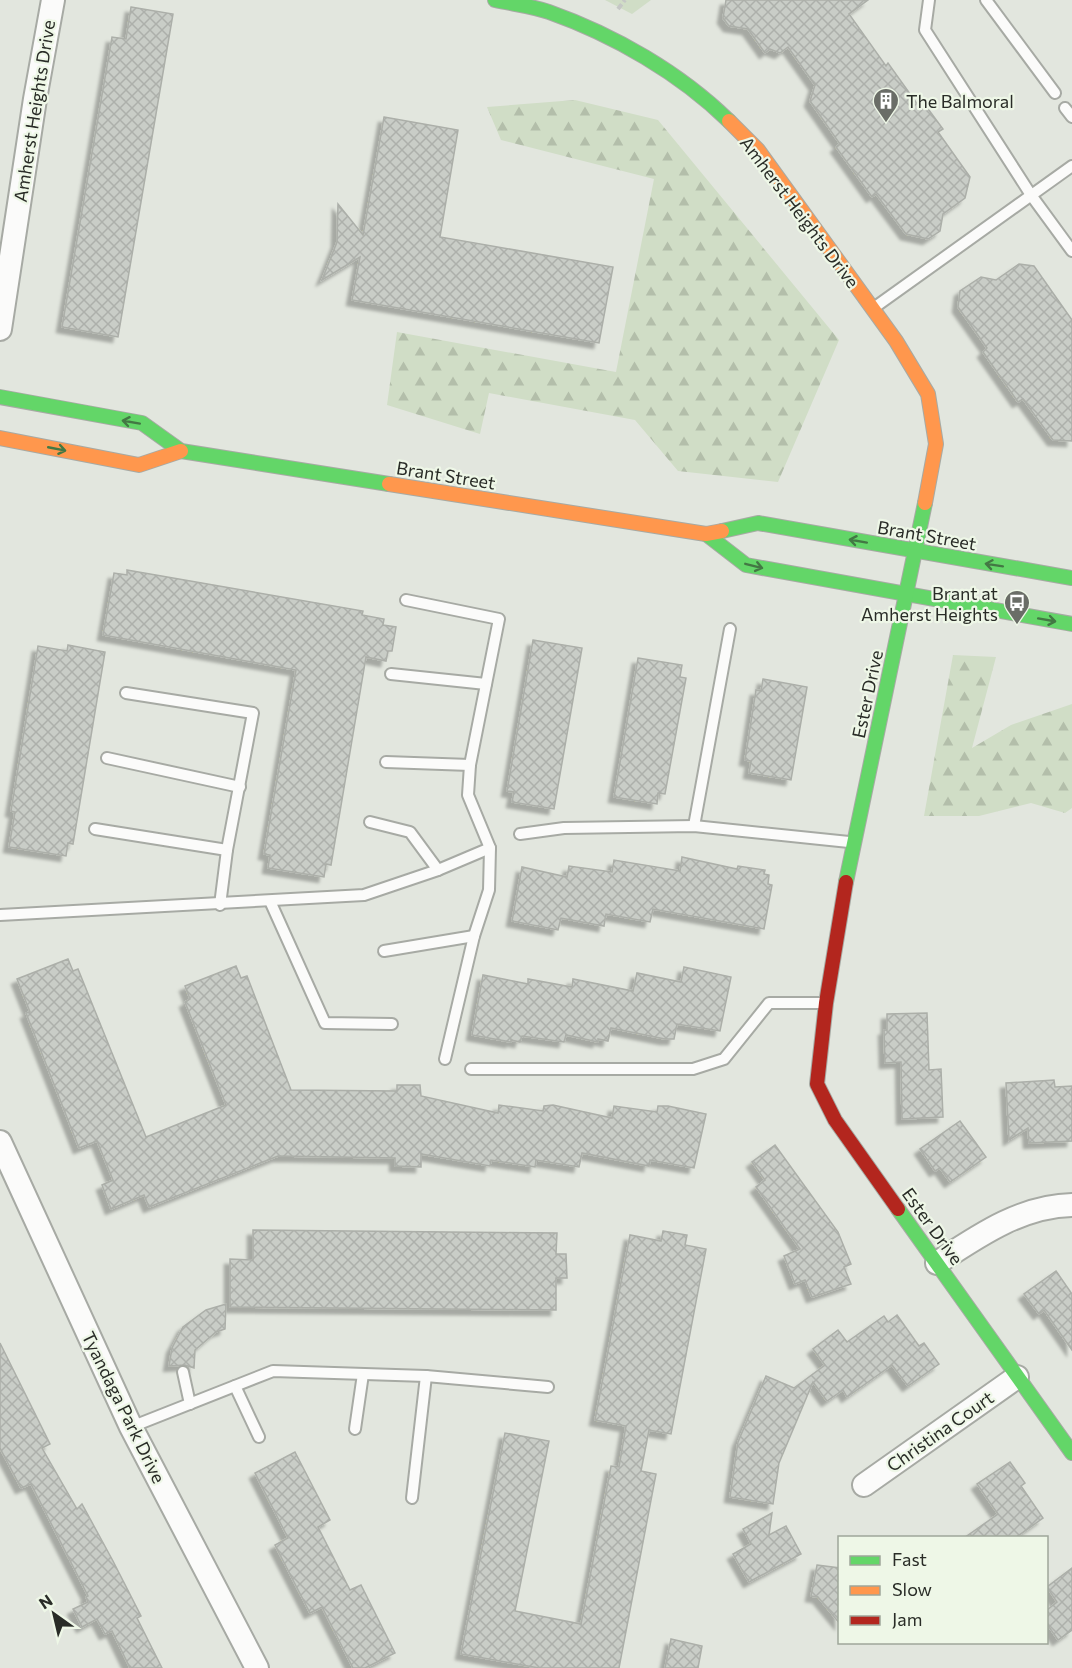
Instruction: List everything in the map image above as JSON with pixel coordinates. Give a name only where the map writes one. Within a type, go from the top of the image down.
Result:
[{"type":"street","name":"Amherst Heights Drive","points":[[0,329],[35,99],[53,0]]},
{"type":"street","name":"Amherst Heights Drive","points":[[495,0],[547,11],[602,33],[701,93],[758,150],[896,340],[928,394],[936,444],[915,552]]},
{"type":"street","name":"Brant Street","points":[[0,398],[142,423],[181,451],[706,534],[758,523],[1072,578]]},
{"type":"street","name":"Brant Street","points":[[0,438],[139,465],[181,451]]},
{"type":"street","name":"Brant Street","points":[[706,534],[746,566],[1072,624]]},
{"type":"street","name":"Ester Drive","points":[[915,552],[852,843],[826,1003],[817,1084],[835,1120],[1072,1453]]},
{"type":"street","name":"Tyandaga Park Drive","points":[[0,1142],[131,1427],[257,1668]]},
{"type":"street","points":[[937,1263],[980,1235],[1022,1214],[1072,1205]]},
{"type":"street","name":"Christina Court","points":[[864,1485],[1017,1377]]},
{"type":"lane","points":[[930,0],[925,30],[1031,195],[1072,251]]},
{"type":"lane","points":[[986,0],[1055,93]]},
{"type":"lane","points":[[872,309],[1072,166]]},
{"type":"lane","points":[[406,600],[499,619],[470,765],[468,795],[490,848],[489,890],[474,936],[445,1059]]},
{"type":"lane","points":[[694,826],[730,629]]},
{"type":"lane","points":[[391,674],[486,684]]},
{"type":"lane","points":[[126,693],[253,713],[227,850],[220,905]]},
{"type":"lane","points":[[107,758],[240,787]]},
{"type":"lane","points":[[386,762],[470,765]]},
{"type":"lane","points":[[370,822],[410,832],[438,870]]},
{"type":"lane","points":[[520,834],[564,828],[694,826],[852,843]]},
{"type":"lane","points":[[95,830],[227,850]]},
{"type":"lane","points":[[0,915],[364,896],[438,870],[490,848]]},
{"type":"lane","points":[[270,901],[325,1023],[392,1024]]},
{"type":"lane","points":[[384,951],[474,936]]},
{"type":"lane","points":[[471,1069],[693,1069],[724,1059],[769,1004],[826,1003]]},
{"type":"lane","points":[[131,1427],[273,1371],[426,1376],[548,1387]]},
{"type":"lane","points":[[183,1372],[190,1404]]},
{"type":"lane","points":[[356,1429],[363,1374]]},
{"type":"lane","points":[[412,1498],[426,1376]]},
{"type":"lane","points":[[235,1386],[259,1437]]},
{"type":"green space","points":[[605,0],[651,0],[632,14]]},
{"type":"green space","points":[[575,100],[658,120],[839,340],[778,482],[678,471],[635,420],[489,393],[480,434],[387,405],[397,332],[616,372],[654,179],[501,140],[487,107]]},
{"type":"green space","points":[[953,655],[996,657],[972,748],[1011,725],[1072,704],[1072,808],[1065,813],[1031,803],[979,816],[924,816]]},
{"type":"building","name":"The Balmoral","points":[[726,0],[868,0],[849,14],[886,66],[888,63],[918,105],[923,102],[943,129],[938,132],[970,177],[965,198],[943,214],[940,231],[928,239],[906,234],[876,194],[872,197],[836,147],[840,144],[810,101],[815,85],[788,47],[780,53],[770,49],[765,53],[748,29],[729,26],[723,18]]},
{"type":"building","points":[[131,7],[173,14],[118,337],[62,327],[112,37],[126,39]]},
{"type":"building","points":[[384,117],[458,130],[440,237],[613,267],[599,343],[352,300],[360,257],[322,280],[337,242],[338,204],[363,235]]},
{"type":"building","points":[[1019,264],[1034,266],[1072,320],[1072,441],[1053,440],[1023,399],[1018,402],[983,352],[987,348],[958,307],[960,291],[981,277],[996,280]]},
{"type":"building","points":[[127,570],[363,611],[362,615],[384,619],[383,625],[396,627],[392,651],[388,651],[386,661],[366,657],[331,865],[326,864],[324,877],[268,868],[270,855],[264,854],[296,670],[103,635],[114,573],[127,575]]},
{"type":"building","points":[[533,640],[582,648],[554,809],[512,802],[514,792],[507,791]]},
{"type":"building","points":[[68,645],[105,652],[73,844],[68,843],[66,856],[9,847],[15,812],[11,811],[38,646],[67,651]]},
{"type":"building","points":[[638,658],[682,665],[680,677],[686,678],[665,794],[658,793],[657,804],[614,797]]},
{"type":"building","points":[[763,679],[807,687],[791,780],[749,773],[751,761],[745,760],[756,690],[761,691]]},
{"type":"building","points":[[682,857],[737,869],[738,866],[765,870],[764,874],[769,875],[768,884],[772,885],[764,929],[653,909],[650,922],[606,914],[604,926],[561,918],[558,930],[512,921],[522,867],[567,877],[569,866],[612,872],[614,860],[680,871]]},
{"type":"building","points":[[68,959],[73,971],[78,969],[146,1137],[226,1105],[185,1002],[190,999],[185,986],[236,966],[241,978],[247,976],[291,1090],[397,1091],[397,1085],[420,1085],[421,1096],[498,1113],[499,1105],[543,1111],[544,1106],[553,1105],[612,1118],[614,1106],[657,1112],[658,1106],[668,1106],[706,1114],[694,1168],[650,1160],[649,1166],[582,1153],[579,1167],[536,1160],[535,1167],[491,1160],[490,1166],[421,1154],[421,1167],[395,1166],[395,1158],[278,1156],[149,1207],[144,1195],[111,1209],[102,1185],[113,1180],[97,1141],[79,1148],[26,1013],[30,1012],[17,979]]},
{"type":"building","points":[[684,967],[731,977],[720,1031],[677,1024],[674,1039],[665,1039],[611,1028],[608,1041],[598,1039],[598,1042],[566,1035],[564,1042],[522,1036],[520,1042],[511,1040],[511,1042],[472,1035],[483,975],[528,984],[528,979],[572,987],[573,979],[633,991],[637,973],[681,982]]},
{"type":"building","points":[[927,1013],[929,1070],[941,1069],[943,1117],[902,1119],[901,1062],[885,1063],[884,1030],[887,1030],[887,1014]]},
{"type":"building","points":[[1054,1080],[1055,1087],[1072,1086],[1072,1141],[1029,1143],[1028,1128],[1009,1140],[1006,1083]]},
{"type":"building","points":[[960,1121],[986,1157],[950,1182],[940,1168],[935,1171],[920,1149]]},
{"type":"building","points":[[775,1145],[838,1232],[851,1264],[844,1267],[851,1284],[812,1297],[805,1280],[795,1284],[784,1256],[800,1249],[756,1187],[765,1180],[752,1162]]},
{"type":"building","points":[[253,1230],[557,1233],[556,1254],[566,1254],[567,1278],[556,1278],[556,1310],[230,1307],[230,1259],[253,1260]]},
{"type":"building","points":[[663,1231],[687,1235],[685,1245],[706,1249],[671,1434],[649,1430],[641,1471],[656,1474],[619,1668],[539,1668],[461,1654],[505,1433],[549,1441],[515,1611],[581,1624],[611,1466],[619,1467],[626,1426],[595,1420],[630,1235],[661,1241]]},
{"type":"building","points":[[1056,1271],[1072,1294],[1072,1350],[1044,1310],[1039,1314],[1024,1294]]},
{"type":"building","points":[[226,1304],[225,1329],[216,1332],[195,1350],[194,1368],[185,1365],[169,1366],[172,1348],[183,1327],[206,1310]]},
{"type":"building","points":[[897,1315],[919,1346],[924,1343],[939,1364],[908,1386],[892,1365],[847,1397],[843,1390],[827,1401],[813,1382],[779,1463],[773,1504],[730,1497],[738,1442],[766,1376],[794,1388],[825,1365],[813,1349],[838,1330],[847,1342],[884,1316],[888,1322]]},
{"type":"building","points":[[0,1343],[50,1444],[42,1448],[77,1509],[82,1504],[141,1616],[137,1618],[162,1668],[130,1668],[112,1631],[105,1634],[97,1619],[82,1627],[73,1609],[88,1602],[86,1597],[88,1596],[31,1484],[21,1488],[0,1448]]},
{"type":"building","points":[[295,1452],[330,1520],[318,1527],[350,1590],[361,1585],[395,1653],[365,1668],[353,1668],[322,1607],[310,1613],[275,1545],[288,1538],[255,1473]]},
{"type":"building","points":[[1010,1462],[1025,1483],[1021,1486],[1043,1518],[1018,1536],[967,1536],[998,1514],[977,1484]]},
{"type":"building","points":[[772,1513],[769,1535],[786,1526],[801,1554],[749,1582],[733,1554],[751,1544],[743,1529]]},
{"type":"building","points":[[817,1565],[838,1568],[838,1622],[818,1597],[811,1596]]},
{"type":"building","points":[[1072,1568],[1072,1630],[1058,1640],[1048,1625],[1048,1609],[1057,1602],[1048,1586]]},
{"type":"building","points":[[671,1639],[702,1646],[698,1668],[665,1668]]},
{"type":"traffic: fast","points":[[495,0],[549,12],[622,44],[668,71],[710,103],[729,121]]},
{"type":"traffic: fast","points":[[0,397],[142,423],[181,451],[389,484]]},
{"type":"traffic: fast","points":[[846,882],[925,503]]},
{"type":"traffic: fast","points":[[722,531],[758,523],[1072,578]]},
{"type":"traffic: fast","points":[[706,534],[746,565],[1072,624]]},
{"type":"traffic: fast","points":[[898,1209],[1072,1453]]},
{"type":"traffic: slow","points":[[729,121],[758,150],[896,341],[928,394],[936,444],[925,503]]},
{"type":"traffic: slow","points":[[0,438],[139,465],[181,451]]},
{"type":"traffic: slow","points":[[389,484],[706,534],[722,531]]},
{"type":"traffic: jam","points":[[846,882],[826,1003],[817,1084],[835,1120],[898,1209]]},
{"type":"place","name":"The Balmoral","points":[[886,124]]},
{"type":"place","name":"Brant at Amherst Heights","points":[[1017,626]]}]
